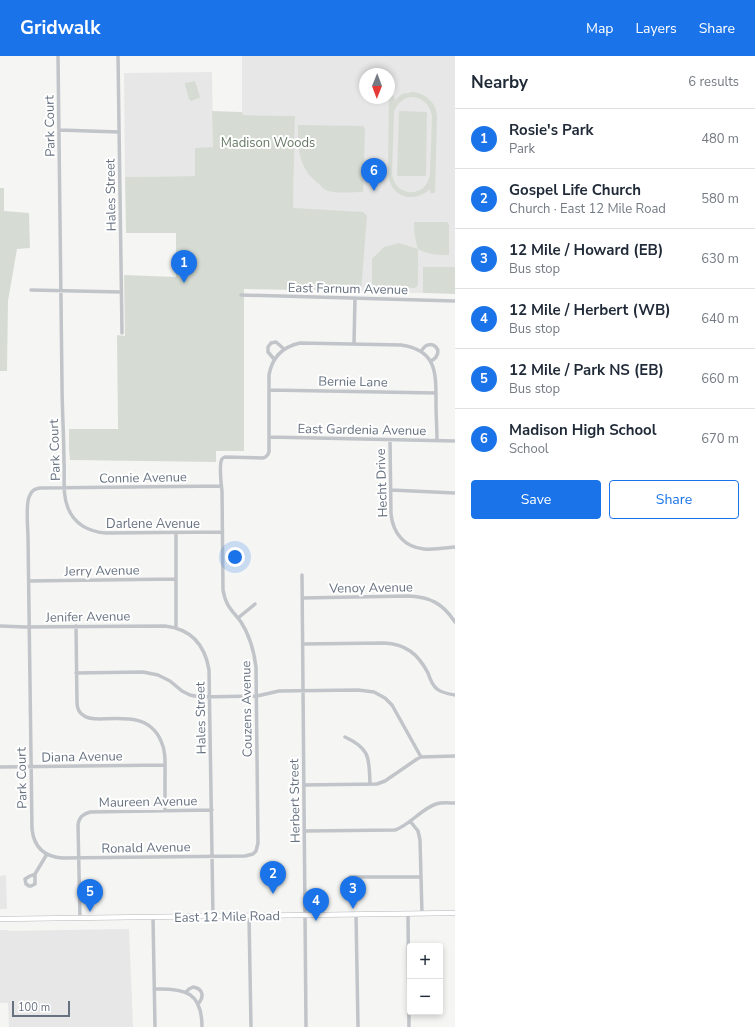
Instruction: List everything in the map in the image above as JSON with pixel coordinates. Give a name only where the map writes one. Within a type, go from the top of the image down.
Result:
[{"type":"main road","name":"East 12 Mile Road","points":[[0,919],[455,913]]},
{"type":"street","name":"Park Court","points":[[46,854],[39,848],[32,834],[28,497],[36,488],[65,488],[58,56]]},
{"type":"street","name":"Hales Street","points":[[118,56],[122,333]]},
{"type":"street","points":[[59,130],[119,132]]},
{"type":"street","points":[[31,290],[121,292]]},
{"type":"street","name":"East Farnum Avenue","points":[[242,296],[455,301]]},
{"type":"street","points":[[354,344],[355,298]]},
{"type":"street","points":[[274,359],[268,352],[268,347],[271,343],[276,342],[284,349]]},
{"type":"street","points":[[269,437],[270,371],[274,359],[284,349],[293,344],[300,343],[401,345],[413,347],[421,351],[431,362],[435,372],[437,441]]},
{"type":"street","points":[[421,351],[427,345],[435,346],[438,354],[431,362]]},
{"type":"street","name":"Bernie Lane","points":[[269,390],[436,393]]},
{"type":"street","name":"East Gardenia Avenue","points":[[269,437],[455,441]]},
{"type":"street","name":"Couzens Avenue","points":[[212,857],[245,856],[256,851],[257,847],[256,667],[254,650],[248,634],[238,618],[228,607],[224,596],[221,463],[222,459],[228,456],[263,458],[267,456],[269,452],[269,437]]},
{"type":"street","name":"Hecht Drive","points":[[390,440],[391,514],[392,524],[397,534],[403,541],[414,547],[425,550],[455,547]]},
{"type":"street","name":"Connie Avenue","points":[[65,488],[221,486]]},
{"type":"street","name":"Darlene Avenue","points":[[65,488],[66,500],[70,513],[81,525],[94,532],[106,534],[222,532]]},
{"type":"street","points":[[390,490],[455,493]]},
{"type":"street","points":[[176,533],[176,628]]},
{"type":"street","name":"Herbert Street","points":[[302,575],[306,1027]]},
{"type":"street","name":"Jerry Avenue","points":[[29,581],[176,579]]},
{"type":"street","name":"Venoy Avenue","points":[[302,598],[422,597],[439,605],[455,622]]},
{"type":"street","points":[[238,618],[255,604]]},
{"type":"street","name":"Jenifer Avenue","points":[[0,626],[157,625],[176,628]]},
{"type":"street","points":[[76,626],[78,710],[83,716],[92,718],[133,719],[149,726],[154,730],[164,748],[165,811]]},
{"type":"street","name":"Hales Street","points":[[176,628],[193,637],[204,652],[209,670],[213,916]]},
{"type":"street","points":[[303,644],[384,643],[403,647],[414,654],[422,662],[436,688],[442,692],[455,695]]},
{"type":"street","points":[[76,673],[151,673],[164,677],[182,691],[190,695],[200,697],[261,696],[280,691],[363,690],[374,692],[389,701],[395,709],[421,757]]},
{"type":"street","points":[[345,737],[357,743],[366,752],[369,762],[370,784]]},
{"type":"street","points":[[304,785],[377,784],[386,781],[421,757],[455,756]]},
{"type":"street","name":"Diana Avenue","points":[[0,767],[165,765]]},
{"type":"street","points":[[305,832],[398,829],[434,804],[455,802]]},
{"type":"street","name":"Maureen Avenue","points":[[79,858],[78,824],[80,818],[85,813],[212,810]]},
{"type":"street","points":[[410,821],[418,831],[420,840],[422,914]]},
{"type":"street","points":[[35,874],[46,854],[57,858],[79,858],[80,918]]},
{"type":"street","name":"Ronald Avenue","points":[[79,858],[212,857]]},
{"type":"street","points":[[350,877],[421,877]]},
{"type":"street","points":[[356,914],[358,1027]]},
{"type":"street","points":[[408,914],[409,1027]]},
{"type":"street","points":[[249,916],[251,1027]]},
{"type":"street","points":[[153,917],[155,1027]]},
{"type":"street","points":[[186,992],[193,987],[200,990],[202,999],[198,1004]]},
{"type":"street","points":[[154,989],[174,989],[186,992],[192,996],[198,1004],[201,1012],[202,1027]]},
{"type":"shaded area","points":[[242,56],[455,56],[455,267],[423,267],[423,293],[291,290],[295,116],[242,115]]},
{"type":"shaded area","points":[[212,72],[213,147],[195,176],[125,177],[124,73]]},
{"type":"shaded area","points":[[6,875],[7,909],[0,909],[0,876]]},
{"type":"shaded area","points":[[129,929],[133,1027],[9,1027],[8,1003],[0,1003],[0,930]]},
{"type":"green space","points":[[195,81],[200,97],[191,101],[189,99],[185,83]]},
{"type":"green space","points":[[413,92],[426,97],[435,107],[437,116],[435,193],[430,193],[430,189],[423,194],[416,196],[403,196],[397,192],[389,181],[389,104],[395,104],[395,100],[402,94]],"holes":[[[407,98],[418,98],[425,102],[432,116],[430,174],[428,182],[423,188],[411,192],[404,191],[398,187],[394,181],[392,173],[394,112],[398,104]]]},
{"type":"green space","name":"Madison Woods","points":[[212,111],[242,112],[243,115],[295,116],[293,208],[363,212],[367,216],[361,291],[244,289],[244,451],[216,451],[216,462],[70,460],[69,429],[118,429],[117,335],[125,336],[124,275],[176,277],[176,233],[126,233],[125,177],[195,176],[195,148],[213,147]]},
{"type":"green space","points":[[399,111],[427,112],[426,176],[397,176]]},
{"type":"green space","points":[[298,125],[363,126],[365,129],[363,192],[330,191],[324,189],[312,178],[303,165],[301,158],[298,142]]},
{"type":"green space","points":[[0,188],[4,188],[4,211],[29,213],[30,248],[17,249],[8,301],[7,371],[0,371]]},
{"type":"green space","points":[[414,222],[447,222],[449,225],[449,255],[433,254],[418,249]]},
{"type":"green space","points":[[399,243],[418,249],[418,285],[415,288],[372,287],[372,259],[384,247]]},
{"type":"green space","points":[[423,267],[455,267],[455,294],[423,293]]},
{"type":"place","name":"Madison High School","points":[[374,191]]},
{"type":"place","name":"Rosie's Park","points":[[184,283]]},
{"type":"place","name":"Gospel Life Church","points":[[273,894]]},
{"type":"place","name":"12 Mile / Howard (EB)","points":[[353,909]]},
{"type":"place","name":"12 Mile / Park NS (EB)","points":[[90,912]]},
{"type":"place","name":"12 Mile / Herbert (WB)","points":[[316,921]]}]
